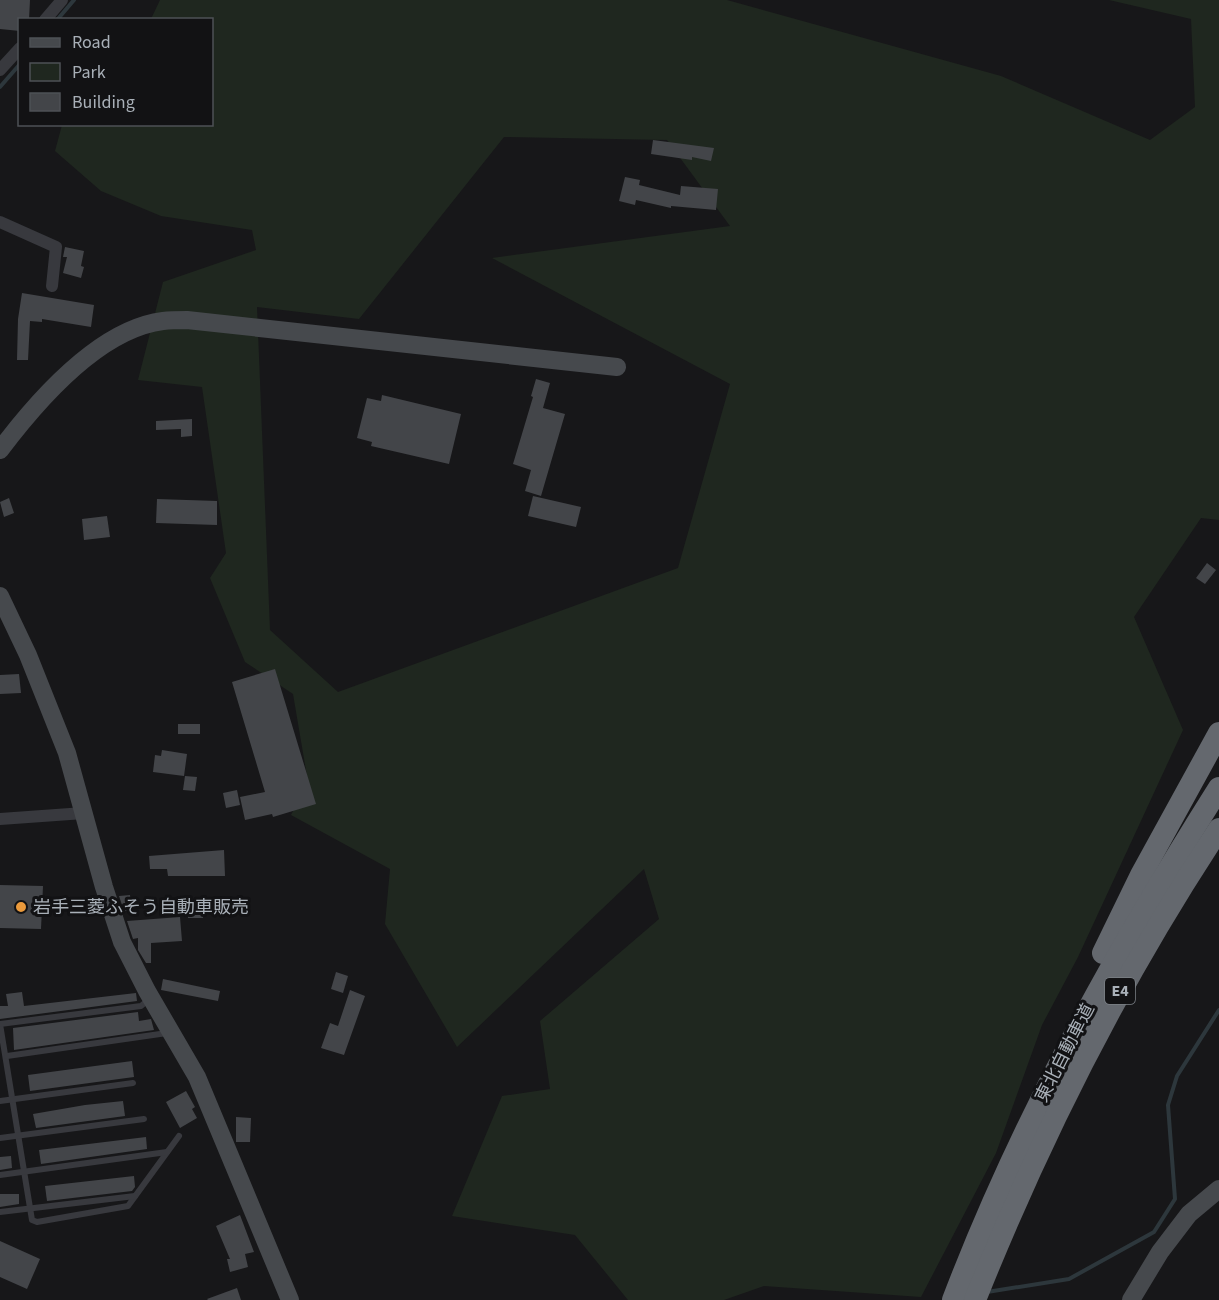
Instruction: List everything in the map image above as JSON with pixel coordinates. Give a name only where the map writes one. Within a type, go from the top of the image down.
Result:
[{"type":"highway","points":[[1046,1087],[1086,988],[1141,875],[1219,733]]},
{"type":"highway","name":"東北自動車道","points":[[975,1300],[1025,1156],[1046,1087],[1119,952],[1219,788]]},
{"type":"highway","name":"東北自動車道","points":[[953,1300],[973,1249],[1025,1156],[1066,1093],[1114,1002],[1180,888],[1219,829]]},
{"type":"street","points":[[47,18],[62,0]]},
{"type":"street","points":[[0,70],[18,50]]},
{"type":"street","points":[[0,222],[56,247],[52,286]]},
{"type":"street","points":[[0,450],[63,376],[109,343],[135,329],[163,321],[186,320],[617,367]]},
{"type":"street","points":[[0,596],[28,655],[67,753],[104,887],[122,942],[147,992],[196,1077],[290,1300]]},
{"type":"street","points":[[0,819],[84,813]]},
{"type":"street","points":[[1131,1300],[1160,1252],[1189,1214],[1219,1189]]},
{"type":"lane","points":[[147,1001],[141,1006],[0,1024],[32,1220],[37,1222],[128,1206],[179,1136]]},
{"type":"lane","points":[[7,1056],[171,1032]]},
{"type":"lane","points":[[0,1101],[132,1083]]},
{"type":"lane","points":[[0,1138],[144,1119]]},
{"type":"lane","points":[[0,1175],[168,1151]]},
{"type":"lane","points":[[0,1212],[135,1196]]},
{"type":"green space","points":[[160,0],[727,0],[1001,76],[1150,140],[1195,107],[1191,19],[1109,0],[1219,0],[1219,520],[1201,518],[1134,617],[1183,730],[1078,957],[1042,1025],[996,1153],[921,1297],[764,1286],[724,1300],[628,1300],[575,1235],[452,1216],[502,1096],[550,1089],[540,1021],[659,919],[644,869],[457,1047],[385,924],[390,869],[291,815],[308,782],[293,694],[245,662],[210,578],[226,553],[202,387],[138,380],[163,282],[256,250],[252,230],[161,216],[101,191],[55,151],[62,126],[213,126],[213,18],[151,18]],"holes":[[[504,137],[667,140],[730,226],[492,258],[730,384],[678,568],[338,692],[270,630],[257,307],[359,319]]]},
{"type":"building","points":[[0,0],[30,0],[29,18],[18,18],[18,31],[0,29]]},
{"type":"building","points":[[653,140],[714,148],[711,161],[651,154]]},
{"type":"building","points":[[625,177],[640,180],[639,185],[680,195],[681,186],[718,189],[716,210],[671,206],[671,208],[636,200],[635,205],[619,201]]},
{"type":"building","points":[[65,247],[84,251],[81,278],[63,273],[67,257],[63,257]]},
{"type":"building","points":[[22,293],[94,305],[91,327],[42,319],[42,322],[30,321],[28,360],[17,360],[18,319]]},
{"type":"building","points":[[536,379],[550,383],[543,408],[565,414],[541,496],[525,491],[531,470],[513,464],[533,397],[531,396]]},
{"type":"building","points":[[382,395],[461,414],[449,464],[371,446],[372,442],[357,438],[367,398],[381,401]]},
{"type":"building","points":[[192,419],[192,436],[181,437],[181,429],[156,430],[156,421]]},
{"type":"building","points":[[533,496],[581,507],[576,527],[528,516]]},
{"type":"building","points":[[9,498],[14,513],[4,517],[0,502]]},
{"type":"building","points":[[157,499],[217,501],[217,525],[156,523]]},
{"type":"building","points":[[107,516],[110,537],[84,540],[82,519]]},
{"type":"building","points":[[1207,563],[1216,570],[1205,584],[1196,578]]},
{"type":"building","points":[[275,669],[316,804],[273,817],[272,814],[245,820],[240,797],[265,792],[232,682]]},
{"type":"building","points":[[19,674],[21,693],[0,694],[0,675]]},
{"type":"building","points":[[178,724],[200,724],[200,734],[178,734]]},
{"type":"building","points":[[162,750],[187,754],[184,776],[153,772],[155,755],[161,756]]},
{"type":"building","points":[[185,776],[197,777],[195,791],[183,790]]},
{"type":"building","points":[[237,790],[240,805],[226,808],[223,793]]},
{"type":"building","points":[[224,850],[225,876],[168,876],[167,869],[150,869],[149,856]]},
{"type":"building","name":"岩手三菱ふそう自動車販売","points":[[0,885],[43,886],[41,929],[0,928]]},
{"type":"building","points":[[130,895],[132,910],[124,911],[119,896]]},
{"type":"building","points":[[188,905],[202,905],[203,918],[188,918]]},
{"type":"building","points":[[180,917],[182,941],[151,943],[151,963],[146,963],[138,950],[138,938],[133,939],[127,921]]},
{"type":"building","points":[[336,972],[348,976],[343,993],[331,989]]},
{"type":"building","points":[[163,979],[220,991],[218,1001],[161,990]]},
{"type":"building","points":[[350,990],[365,996],[344,1055],[321,1048],[330,1023],[338,1026]]},
{"type":"building","points":[[22,992],[24,1006],[136,993],[137,1001],[0,1019],[0,1006],[8,1006],[6,994]]},
{"type":"building","points":[[138,1012],[139,1021],[151,1019],[154,1030],[14,1050],[13,1028]]},
{"type":"building","points":[[132,1061],[134,1077],[30,1091],[28,1075]]},
{"type":"building","points":[[186,1091],[195,1107],[192,1109],[197,1118],[180,1128],[166,1102]]},
{"type":"building","points":[[123,1101],[125,1116],[36,1128],[33,1114]]},
{"type":"building","points":[[236,1117],[251,1118],[250,1142],[236,1142]]},
{"type":"building","points":[[146,1137],[147,1149],[41,1164],[39,1150]]},
{"type":"building","points":[[11,1156],[12,1168],[0,1170],[0,1157]]},
{"type":"building","points":[[134,1176],[135,1187],[132,1191],[47,1201],[45,1186]]},
{"type":"building","points":[[0,1194],[19,1194],[19,1204],[0,1207]]},
{"type":"building","points":[[240,1215],[254,1252],[245,1254],[248,1267],[230,1272],[227,1259],[230,1259],[216,1226]]},
{"type":"building","points":[[0,1241],[40,1259],[27,1289],[0,1277]]},
{"type":"building","points":[[237,1288],[241,1300],[207,1299]]},
{"type":"waterway","points":[[59,18],[74,0]]},
{"type":"waterway","points":[[0,87],[18,66]]},
{"type":"waterway","points":[[987,1292],[1069,1279],[1154,1232],[1175,1199],[1168,1105],[1177,1076],[1219,1010]]},
{"type":"place","name":"岩手三菱ふそう自動車販売","points":[[21,907]]}]
